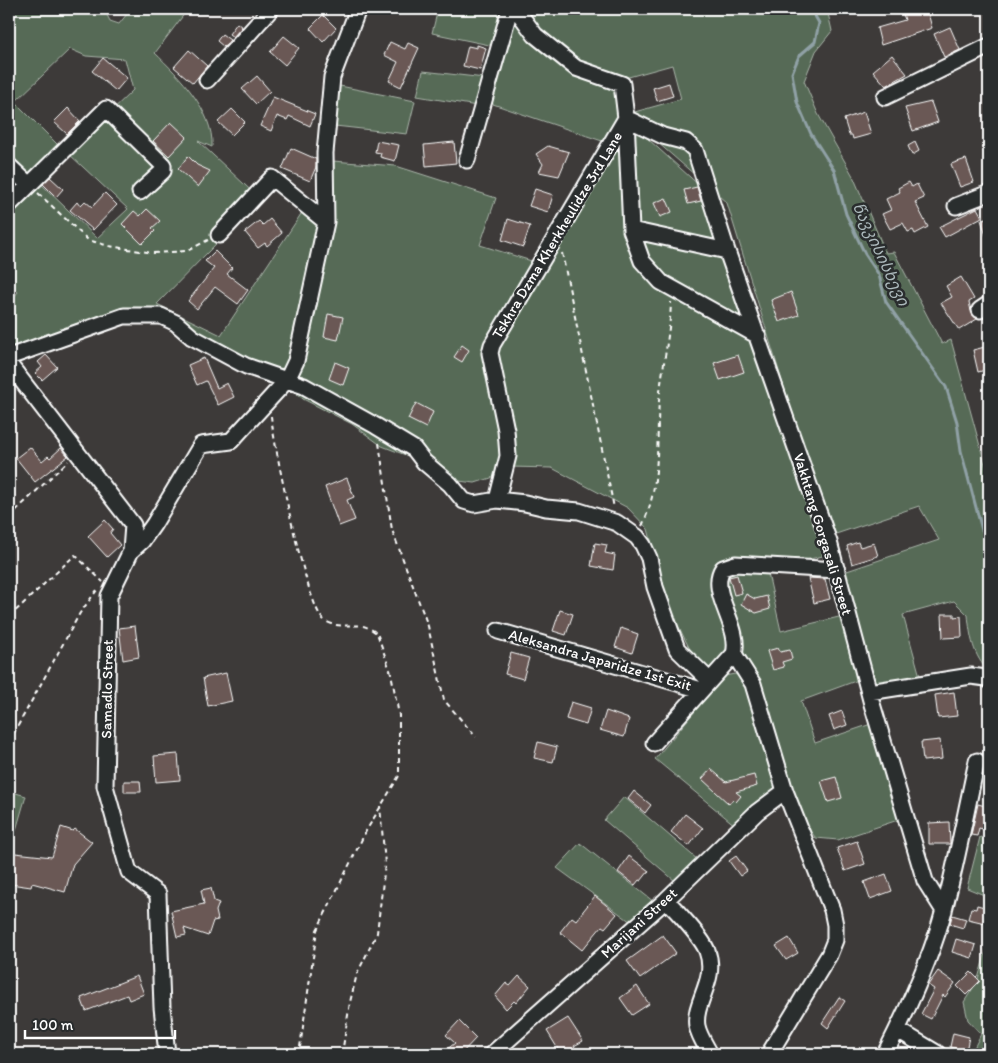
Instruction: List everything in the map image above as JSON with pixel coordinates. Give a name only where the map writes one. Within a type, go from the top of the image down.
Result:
[{"type":"street","points":[[207,80],[271,9]]},
{"type":"street","name":"Samadlo Street","points":[[167,1054],[162,1007],[158,894],[129,872],[105,786],[110,596],[131,551],[147,535],[201,445],[231,441],[269,402],[287,380],[296,361],[326,222],[325,153],[332,77],[358,9]]},
{"type":"street","points":[[467,160],[510,9]]},
{"type":"street","points":[[516,9],[535,35],[576,68],[619,81],[623,88],[631,230],[642,261],[661,282],[758,336]]},
{"type":"street","points":[[885,97],[989,46]]},
{"type":"street","points":[[9,205],[106,109],[164,167],[140,192]]},
{"type":"street","name":"Vakhtang Gorgasali Street","points":[[626,118],[663,136],[686,142],[694,150],[726,251],[758,336],[829,542],[869,692],[926,881],[944,911]]},
{"type":"street","name":"Tskhra Dzma Kherkheulidze 3rd Lane","points":[[497,500],[508,456],[506,430],[490,353],[492,345],[626,118]]},
{"type":"street","points":[[9,166],[29,185]]},
{"type":"street","points":[[219,235],[272,178],[326,222]]},
{"type":"street","points":[[956,206],[989,193]]},
{"type":"street","points":[[631,230],[726,251]]},
{"type":"street","points":[[9,357],[124,316],[161,316],[176,323],[192,337],[246,366],[304,386],[414,448],[424,462],[450,484],[464,501],[474,504],[497,500],[579,511],[617,523],[637,537],[649,558],[655,587],[677,649],[705,685]]},
{"type":"street","points":[[9,364],[133,525],[131,551]]},
{"type":"street","points":[[654,743],[734,654],[736,642],[717,580],[722,568],[736,564],[836,570]]},
{"type":"street","name":"Aleksandra Japaridze 1st Exit","points":[[498,631],[705,685]]},
{"type":"street","points":[[734,654],[753,684],[786,791],[826,892],[836,925],[835,940],[830,955],[768,1054]]},
{"type":"street","points":[[869,692],[971,676],[989,680]]},
{"type":"street","points":[[885,1054],[898,1030],[944,911],[977,762]]},
{"type":"street","name":"Marijani Street","points":[[492,1054],[666,900],[757,812],[786,791]]},
{"type":"street","points":[[666,900],[707,949],[710,962],[708,986],[696,1019],[697,1028],[710,1054]]},
{"type":"street","points":[[898,1030],[938,1054]]},
{"type":"path","points":[[29,185],[88,240],[109,246],[153,253],[187,251],[219,235]]},
{"type":"path","points":[[562,253],[617,523]]},
{"type":"path","points":[[637,537],[651,508],[658,465],[659,401],[670,322],[672,289]]},
{"type":"path","points":[[269,402],[275,448],[304,571],[316,608],[322,619],[333,625],[365,626],[377,633],[391,673],[399,715],[399,776],[380,806],[317,930],[299,1054]]},
{"type":"path","points":[[376,426],[392,530],[428,626],[444,700],[476,738]]},
{"type":"path","points":[[9,517],[78,453]]},
{"type":"path","points":[[9,617],[75,555],[112,591]]},
{"type":"path","points":[[9,742],[80,613],[96,590],[112,591]]},
{"type":"path","points":[[342,1054],[350,1002],[357,974],[377,934],[385,864],[380,806]]},
{"type":"green space","points":[[9,9],[104,9],[110,21],[119,24],[131,9],[188,9],[155,53],[184,83],[207,120],[212,147],[198,141],[260,199],[157,304],[221,335],[305,208],[323,222],[289,368],[265,369],[161,312],[9,354],[9,303],[18,292],[9,283],[9,212],[39,182],[97,238],[128,209],[68,153],[133,90],[125,59],[86,56],[70,49],[15,102],[61,148],[28,180],[9,163]]},
{"type":"green space","points":[[438,9],[507,9],[494,46],[432,33]]},
{"type":"green space","points":[[519,9],[827,9],[832,31],[816,51],[804,81],[818,114],[853,176],[886,253],[894,252],[942,344],[951,340],[989,479],[989,671],[976,652],[971,638],[968,615],[954,601],[903,615],[921,680],[872,688],[841,573],[939,540],[919,506],[830,536],[727,203],[641,128],[631,113],[681,99],[672,65],[625,78],[578,65],[537,34]]},
{"type":"green space","points":[[513,10],[532,36],[618,85],[623,117],[605,142],[487,102]]},
{"type":"green space","points":[[423,71],[485,78],[477,106],[417,96]]},
{"type":"green space","points":[[340,86],[415,101],[407,134],[335,126]]},
{"type":"green space","points":[[627,120],[722,206],[827,555],[767,569],[781,631],[843,616],[861,679],[801,701],[815,743],[874,723],[904,818],[838,840],[816,838],[806,826],[752,680],[733,665],[706,682],[669,607],[648,529],[628,508],[552,468],[510,467],[495,346]]},
{"type":"green space","points":[[333,161],[396,166],[496,198],[480,245],[538,263],[489,345],[503,428],[501,471],[491,478],[475,483],[459,481],[424,462],[382,446],[352,424],[303,399],[290,388]]},
{"type":"green space","points":[[735,674],[742,678],[781,785],[736,826],[655,759],[724,676]]},
{"type":"green space","points":[[9,791],[26,796],[14,837],[9,836]]},
{"type":"green space","points":[[624,797],[698,860],[675,881],[604,820]]},
{"type":"green space","points":[[980,837],[989,840],[989,897],[967,888]]},
{"type":"green space","points":[[580,843],[654,902],[631,922],[557,868]]},
{"type":"green space","points":[[989,941],[989,1054],[971,1054],[981,1034],[968,1020],[964,1002],[977,982]]},
{"type":"building","points":[[927,9],[932,28],[881,45],[877,28],[905,20],[903,14]]},
{"type":"building","points":[[323,15],[336,28],[323,42],[310,28]]},
{"type":"building","points":[[237,23],[242,27],[233,37],[229,34]]},
{"type":"building","points":[[950,27],[960,50],[944,57],[934,34]]},
{"type":"building","points":[[222,34],[230,40],[224,47],[217,41]]},
{"type":"building","points":[[284,36],[299,48],[285,65],[270,52]]},
{"type":"building","points":[[390,42],[405,49],[408,43],[419,48],[401,87],[389,81],[398,62],[384,55]]},
{"type":"building","points":[[477,45],[486,48],[480,70],[463,66],[468,46],[477,48]]},
{"type":"building","points":[[189,50],[207,66],[193,83],[174,67]]},
{"type":"building","points":[[892,55],[907,74],[886,86],[873,71]]},
{"type":"building","points":[[103,58],[127,78],[116,91],[92,71]]},
{"type":"building","points":[[257,76],[270,91],[256,104],[242,89]]},
{"type":"building","points":[[669,83],[673,96],[657,101],[653,88]]},
{"type":"building","points":[[273,97],[315,114],[310,126],[289,116],[287,120],[277,116],[271,131],[260,126]]},
{"type":"building","points":[[931,102],[938,122],[913,131],[905,108]]},
{"type":"building","points":[[68,108],[80,121],[67,134],[54,122]]},
{"type":"building","points":[[232,109],[245,122],[232,135],[218,122]]},
{"type":"building","points":[[864,112],[871,134],[853,139],[852,135],[849,135],[844,119]]},
{"type":"building","points":[[171,122],[187,137],[169,156],[153,141]]},
{"type":"building","points":[[377,141],[399,145],[395,161],[380,157],[381,153],[375,152]]},
{"type":"building","points":[[454,142],[456,163],[426,166],[424,145]]},
{"type":"building","points":[[915,142],[919,151],[912,155],[908,146]]},
{"type":"building","points":[[548,146],[569,152],[559,176],[539,172],[543,164],[536,154]]},
{"type":"building","points":[[291,148],[316,159],[316,167],[310,181],[282,169]]},
{"type":"building","points":[[188,156],[197,165],[210,171],[198,187],[178,169]]},
{"type":"building","points":[[966,159],[974,182],[960,187],[951,164]]},
{"type":"building","points":[[50,177],[63,189],[56,197],[43,184]]},
{"type":"building","points":[[909,182],[912,187],[917,184],[924,198],[915,202],[928,227],[915,234],[913,230],[908,232],[903,223],[890,229],[882,214],[891,210],[886,199],[900,192],[898,188]]},
{"type":"building","points":[[697,187],[701,201],[688,204],[684,190]]},
{"type":"building","points":[[535,189],[553,195],[548,212],[529,206]]},
{"type":"building","points":[[105,193],[117,205],[93,230],[70,210],[77,202],[80,206],[85,201],[92,207]]},
{"type":"building","points":[[666,198],[672,212],[660,217],[654,203]]},
{"type":"building","points":[[977,208],[982,217],[945,237],[939,227]]},
{"type":"building","points":[[147,209],[160,221],[152,228],[155,231],[142,244],[122,224],[134,211],[140,216]]},
{"type":"building","points":[[989,217],[989,241],[988,241],[981,220]]},
{"type":"building","points":[[270,219],[282,233],[267,246],[265,243],[258,248],[245,232],[259,221],[263,225]]},
{"type":"building","points":[[508,219],[530,226],[523,247],[502,240]]},
{"type":"building","points":[[215,251],[232,268],[227,274],[248,290],[238,304],[215,287],[197,309],[188,301],[214,268],[205,261]]},
{"type":"building","points":[[961,277],[974,299],[969,302],[971,311],[977,319],[959,330],[941,303],[952,297],[946,286]]},
{"type":"building","points":[[791,292],[799,315],[779,322],[771,300]]},
{"type":"building","points":[[328,314],[343,317],[338,340],[324,337]]},
{"type":"building","points":[[462,345],[469,350],[462,362],[454,357]]},
{"type":"building","points":[[989,346],[989,369],[978,372],[973,350]]},
{"type":"building","points":[[46,355],[57,367],[42,380],[35,373],[42,367],[38,362]]},
{"type":"building","points":[[738,355],[744,372],[720,380],[714,363]]},
{"type":"building","points":[[204,358],[217,388],[227,383],[234,397],[218,405],[206,381],[197,385],[188,365]]},
{"type":"building","points":[[335,362],[349,368],[343,385],[329,379]]},
{"type":"building","points":[[416,403],[433,412],[426,428],[408,419]]},
{"type":"building","points":[[30,447],[42,461],[48,456],[50,458],[61,448],[68,456],[35,482],[16,458]]},
{"type":"building","points":[[347,478],[354,497],[347,500],[355,520],[339,526],[325,487]]},
{"type":"building","points":[[105,520],[113,529],[110,533],[120,545],[107,557],[88,536]]},
{"type":"building","points":[[858,542],[860,547],[874,543],[878,556],[852,564],[847,546]]},
{"type":"building","points":[[595,543],[607,545],[605,553],[615,555],[613,570],[591,566]]},
{"type":"building","points":[[737,575],[742,593],[734,595],[729,577]]},
{"type":"building","points":[[808,578],[825,579],[830,599],[814,603]]},
{"type":"building","points":[[746,594],[755,599],[767,596],[770,609],[756,613],[741,604]]},
{"type":"building","points":[[560,610],[573,614],[566,635],[553,631]]},
{"type":"building","points":[[942,614],[954,614],[954,617],[961,616],[962,637],[943,638]]},
{"type":"building","points":[[135,626],[139,657],[123,660],[119,628]]},
{"type":"building","points":[[621,628],[638,634],[632,653],[615,647]]},
{"type":"building","points":[[778,648],[780,652],[790,650],[792,659],[782,662],[784,667],[773,670],[767,651]]},
{"type":"building","points":[[511,653],[529,658],[523,679],[505,674]]},
{"type":"building","points":[[226,673],[232,701],[208,706],[203,678]]},
{"type":"building","points":[[954,692],[957,716],[938,718],[935,695]]},
{"type":"building","points":[[571,702],[591,708],[586,725],[566,719]]},
{"type":"building","points":[[606,711],[629,719],[624,737],[600,730]]},
{"type":"building","points":[[842,711],[847,725],[834,730],[829,716]]},
{"type":"building","points":[[940,740],[942,759],[923,761],[921,742]]},
{"type":"building","points":[[538,742],[557,747],[553,762],[534,758]]},
{"type":"building","points":[[983,752],[989,752],[989,777],[983,777],[986,762]]},
{"type":"building","points":[[178,754],[180,780],[156,782],[154,756]]},
{"type":"building","points":[[711,769],[726,782],[754,775],[757,786],[736,792],[741,796],[736,802],[733,799],[729,804],[702,779]]},
{"type":"building","points":[[836,777],[842,798],[828,802],[821,781]]},
{"type":"building","points":[[124,781],[140,781],[141,792],[124,792]]},
{"type":"building","points":[[634,791],[651,805],[645,813],[628,799]]},
{"type":"building","points":[[978,804],[989,807],[989,819],[986,830],[979,828],[977,836],[971,835]]},
{"type":"building","points":[[685,814],[703,828],[689,846],[671,832]]},
{"type":"building","points":[[949,822],[950,844],[929,844],[929,823]]},
{"type":"building","points":[[61,827],[73,831],[75,829],[92,842],[73,864],[65,892],[32,883],[31,887],[10,884],[11,876],[9,876],[9,869],[13,855],[15,853],[52,857]]},
{"type":"building","points":[[857,841],[865,864],[845,871],[837,848]]},
{"type":"building","points":[[629,856],[649,871],[635,885],[618,872]]},
{"type":"building","points":[[736,856],[747,871],[740,876],[729,861]]},
{"type":"building","points":[[886,874],[892,891],[870,899],[864,882]]},
{"type":"building","points":[[211,888],[214,901],[219,903],[216,911],[218,920],[213,921],[208,936],[184,928],[186,935],[177,937],[171,911],[204,904],[201,890]]},
{"type":"building","points":[[595,896],[617,914],[605,928],[602,926],[582,950],[560,932],[572,917],[576,920]]},
{"type":"building","points":[[977,905],[988,908],[985,923],[968,919],[971,908],[976,909]]},
{"type":"building","points":[[952,915],[966,919],[963,928],[950,924]]},
{"type":"building","points":[[663,935],[676,953],[640,979],[627,961]]},
{"type":"building","points":[[789,938],[798,953],[786,960],[776,946]]},
{"type":"building","points":[[956,939],[976,945],[972,958],[952,952]]},
{"type":"building","points":[[938,971],[955,983],[945,997],[943,995],[931,1019],[921,1014],[934,989],[928,985]]},
{"type":"building","points":[[971,972],[980,981],[966,995],[957,986]]},
{"type":"building","points":[[137,976],[144,994],[129,1000],[127,995],[86,1011],[81,998]]},
{"type":"building","points":[[519,976],[530,986],[516,1003],[514,1001],[506,1009],[495,996],[506,983],[510,986]]},
{"type":"building","points":[[637,986],[649,1004],[632,1015],[620,998]]},
{"type":"building","points":[[839,997],[845,1001],[828,1028],[822,1023]]},
{"type":"building","points":[[568,1018],[583,1041],[574,1046],[579,1054],[561,1054],[547,1031]]},
{"type":"building","points":[[459,1021],[476,1038],[461,1054],[441,1054],[455,1043],[446,1035]]},
{"type":"building","points":[[953,1033],[969,1037],[966,1051],[950,1047]]},
{"type":"waterway","name":"წავკისისხევი","points":[[811,9],[819,23],[815,42],[799,56],[792,73],[797,102],[811,134],[834,170],[846,214],[865,254],[879,275],[886,302],[946,387],[957,422],[961,451],[982,530],[989,540]]}]
